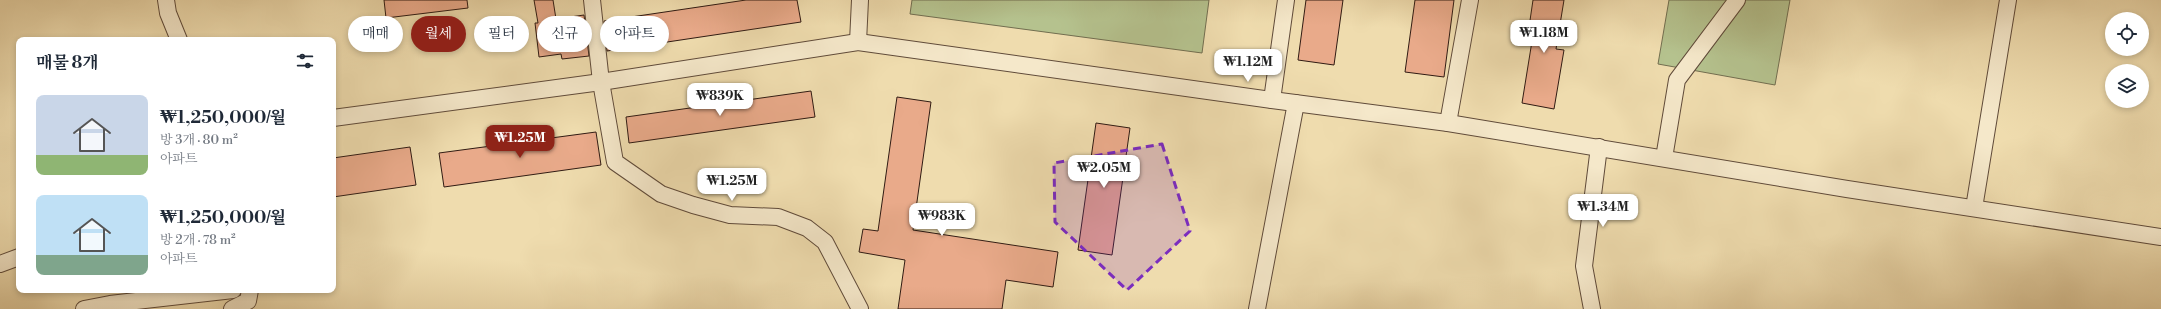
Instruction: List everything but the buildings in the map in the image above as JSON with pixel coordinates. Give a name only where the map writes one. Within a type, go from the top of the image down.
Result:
[{"type":"street","points":[[166,0],[168,13],[178,37]]},
{"type":"street","points":[[592,0],[601,82],[615,162],[661,194],[730,216],[778,217],[807,228],[826,242],[860,309]]},
{"type":"street","points":[[858,42],[860,0]]},
{"type":"street","points":[[1272,100],[1286,0]]},
{"type":"street","points":[[1448,122],[1470,0]]},
{"type":"street","points":[[1664,158],[1677,80],[1738,0]]},
{"type":"street","points":[[1974,208],[2008,0]]},
{"type":"street","points":[[336,118],[601,82],[858,42],[1272,100],[1448,122],[2161,237]]},
{"type":"street","points":[[1257,309],[1296,103]]},
{"type":"street","points":[[1590,306],[1584,266],[1599,147]]},
{"type":"street","points":[[0,264],[16,257]]},
{"type":"street","points":[[84,309],[110,304],[207,293]]},
{"type":"street","points":[[232,309],[248,301],[249,293]]},
{"type":"highlighted area","points":[[1162,144],[1190,231],[1127,290],[1055,222],[1054,163]]},
{"type":"green space","points":[[912,0],[1209,0],[1202,53],[910,14]]},
{"type":"green space","points":[[1669,0],[1790,0],[1775,85],[1658,64]]}]
